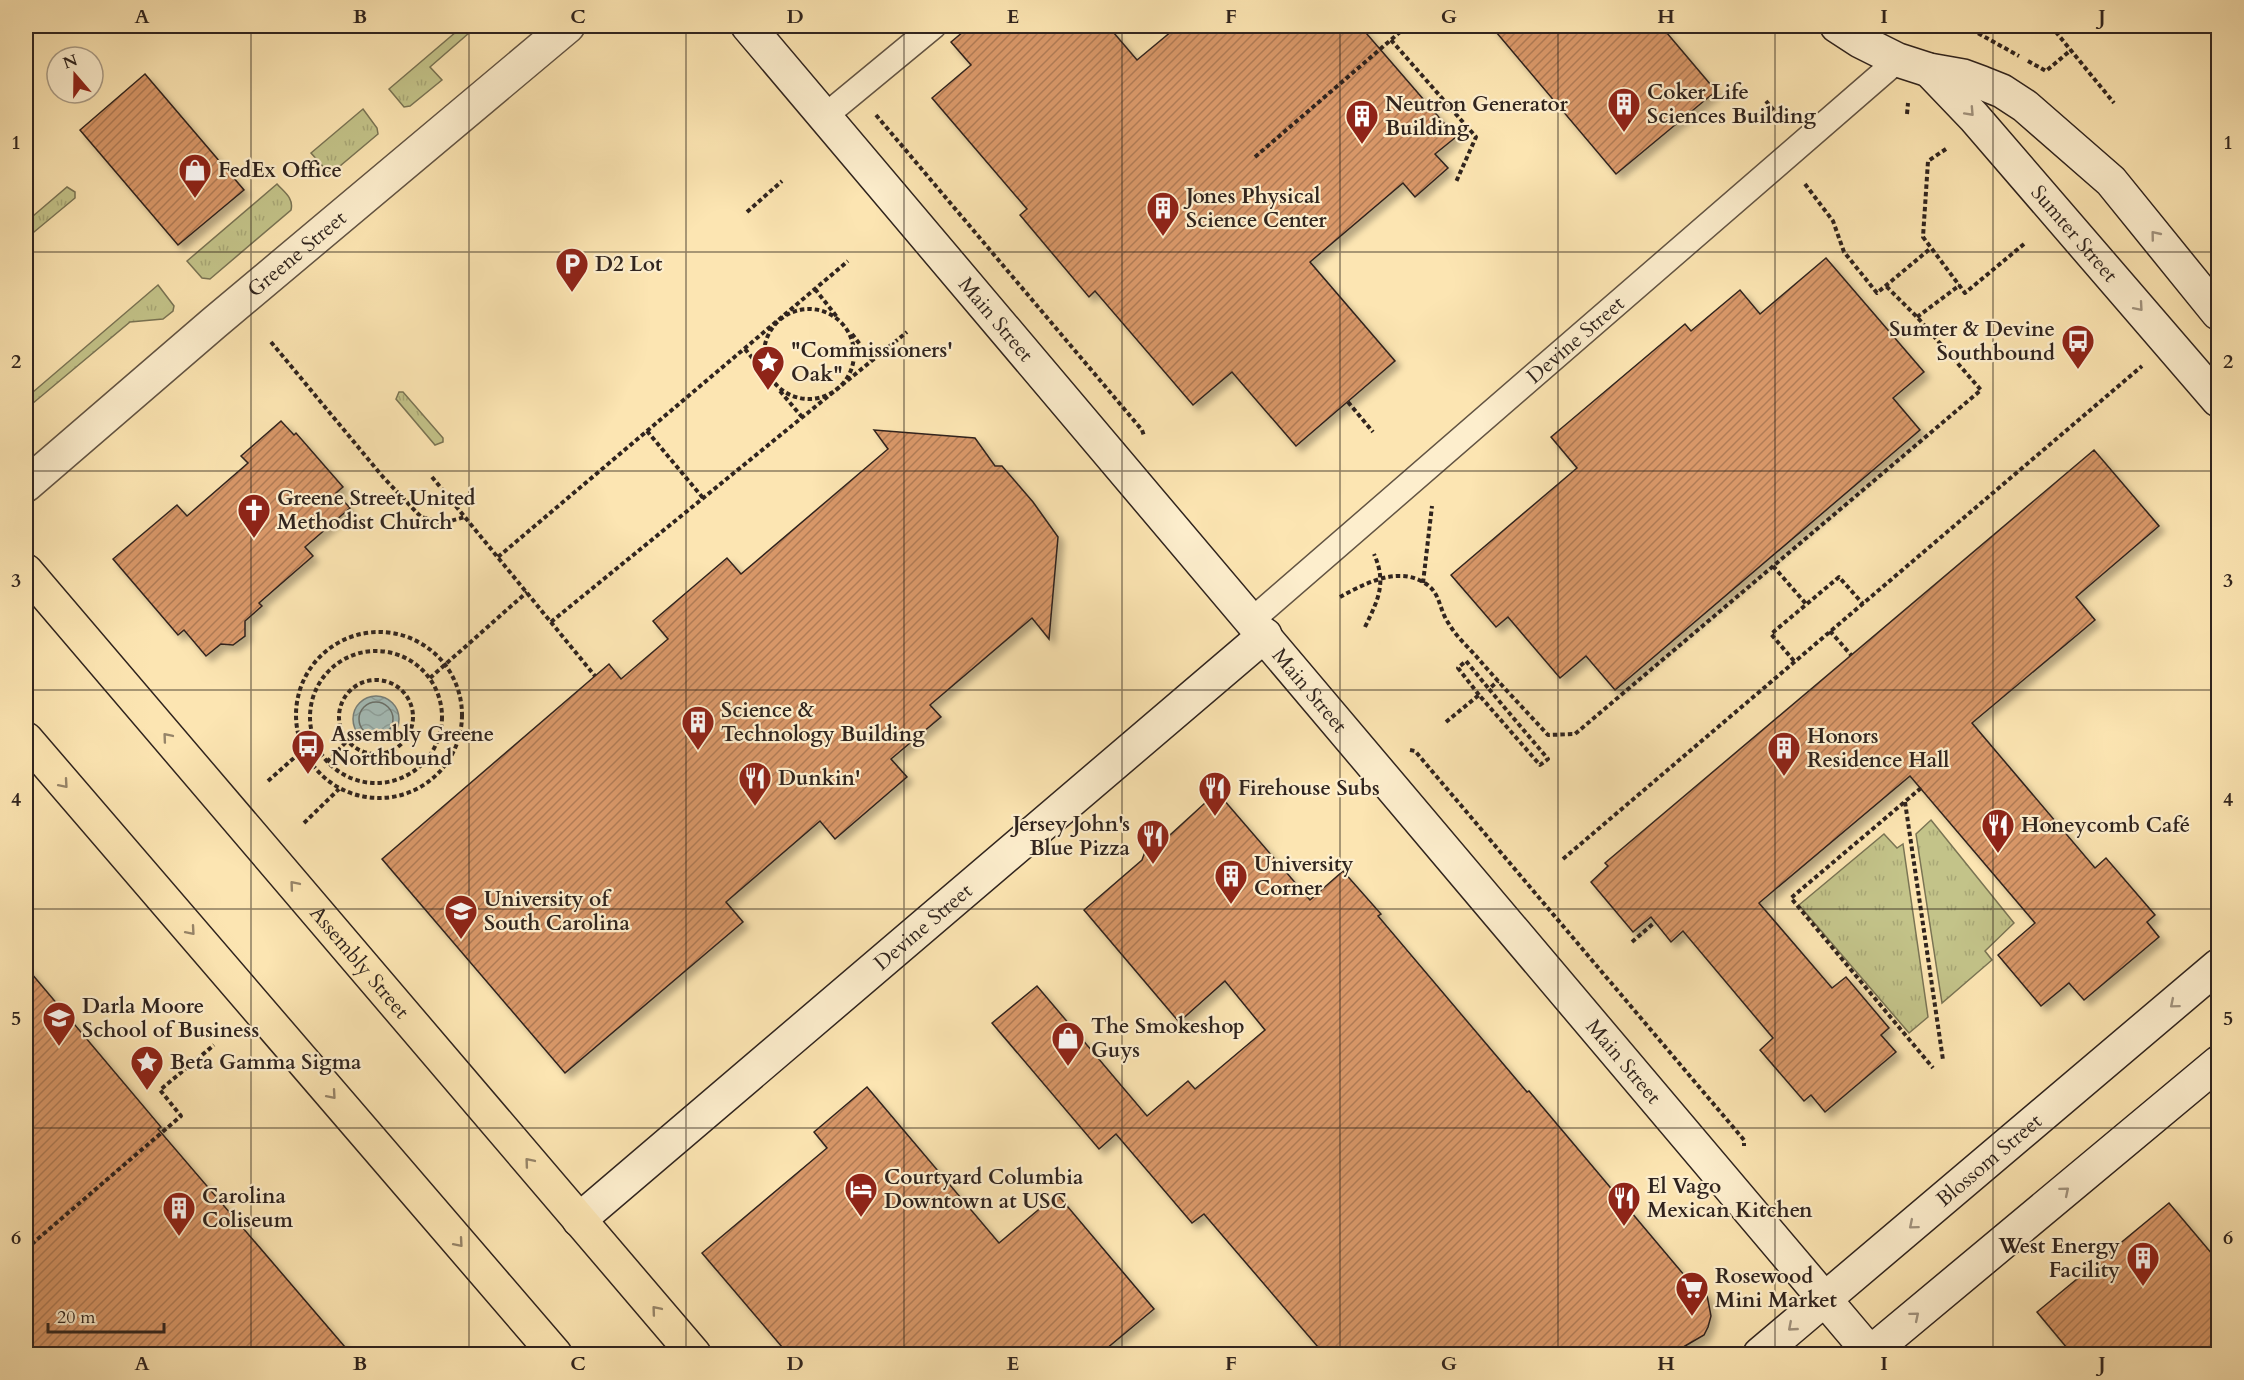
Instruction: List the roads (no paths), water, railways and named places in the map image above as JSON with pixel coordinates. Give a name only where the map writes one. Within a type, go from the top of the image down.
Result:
[{"type":"main road","name":"Assembly Street","points":[[26,571],[694,1354]]},
{"type":"main road","points":[[26,739],[555,1354]]},
{"type":"street","name":"Greene Street","points":[[26,485],[214,323],[568,26]]},
{"type":"street","name":"Main Street","points":[[748,26],[1870,1354]]},
{"type":"street","name":"Sumter Street","points":[[1837,26],[1860,41],[1898,60],[1929,70],[1963,76],[2002,91],[2025,106],[2111,181],[2218,313]]},
{"type":"street","name":"Sumter Street","points":[[1929,70],[1974,117],[2218,400]]},
{"type":"street","name":"Devine Street","points":[[579,1220],[1258,628]]},
{"type":"street","name":"Blossom Street","points":[[1760,1354],[2218,966]]},
{"type":"street","points":[[1870,1354],[2218,1063]]},
{"type":"lane","points":[[825,116],[934,26]]},
{"type":"lane","name":"Devine Street","points":[[1258,628],[1353,532],[1898,60]]},
{"type":"water","points":[[376,696],[392,703],[399,719],[392,735],[376,742],[360,735],[353,719],[360,703]]},
{"type":"place","name":"Coker Life Sciences Building","points":[[1624,133]]},
{"type":"place","name":"Neutron Generator Building","points":[[1362,145]]},
{"type":"place","name":"FedEx Office","points":[[195,199]]},
{"type":"place","name":"Jones Physical Science Center","points":[[1163,237]]},
{"type":"place","name":"D2 Lot","points":[[572,293]]},
{"type":"place","name":"Sumter & Devine Southbound","points":[[2078,370]]},
{"type":"place","name":"\"Commissioners' Oak\"","points":[[768,391]]},
{"type":"place","name":"Greene Street United Methodist Church","points":[[254,539]]},
{"type":"place","name":"Science & Technology Building","points":[[698,751]]},
{"type":"place","name":"Assembly Greene Northbound","points":[[308,775]]},
{"type":"place","name":"Honors Residence Hall","points":[[1784,777]]},
{"type":"place","name":"Dunkin'","points":[[755,807]]},
{"type":"place","name":"Firehouse Subs","points":[[1215,817]]},
{"type":"place","name":"Honeycomb Café","points":[[1998,854]]},
{"type":"place","name":"Jersey John's Blue Pizza","points":[[1153,865]]},
{"type":"place","name":"University Corner","points":[[1231,905]]},
{"type":"place","name":"University of South Carolina","points":[[461,940]]},
{"type":"place","name":"Darla Moore School of Business","points":[[59,1047]]},
{"type":"place","name":"The Smokeshop Guys","points":[[1068,1067]]},
{"type":"place","name":"Beta Gamma Sigma","points":[[147,1091]]},
{"type":"place","name":"Courtyard Columbia Downtown at USC","points":[[861,1218]]},
{"type":"place","name":"El Vago Mexican Kitchen","points":[[1624,1227]]},
{"type":"place","name":"Carolina Coliseum","points":[[179,1237]]},
{"type":"place","name":"West Energy Facility","points":[[2143,1287]]},
{"type":"place","name":"Rosewood Mini Market","points":[[1692,1317]]}]
